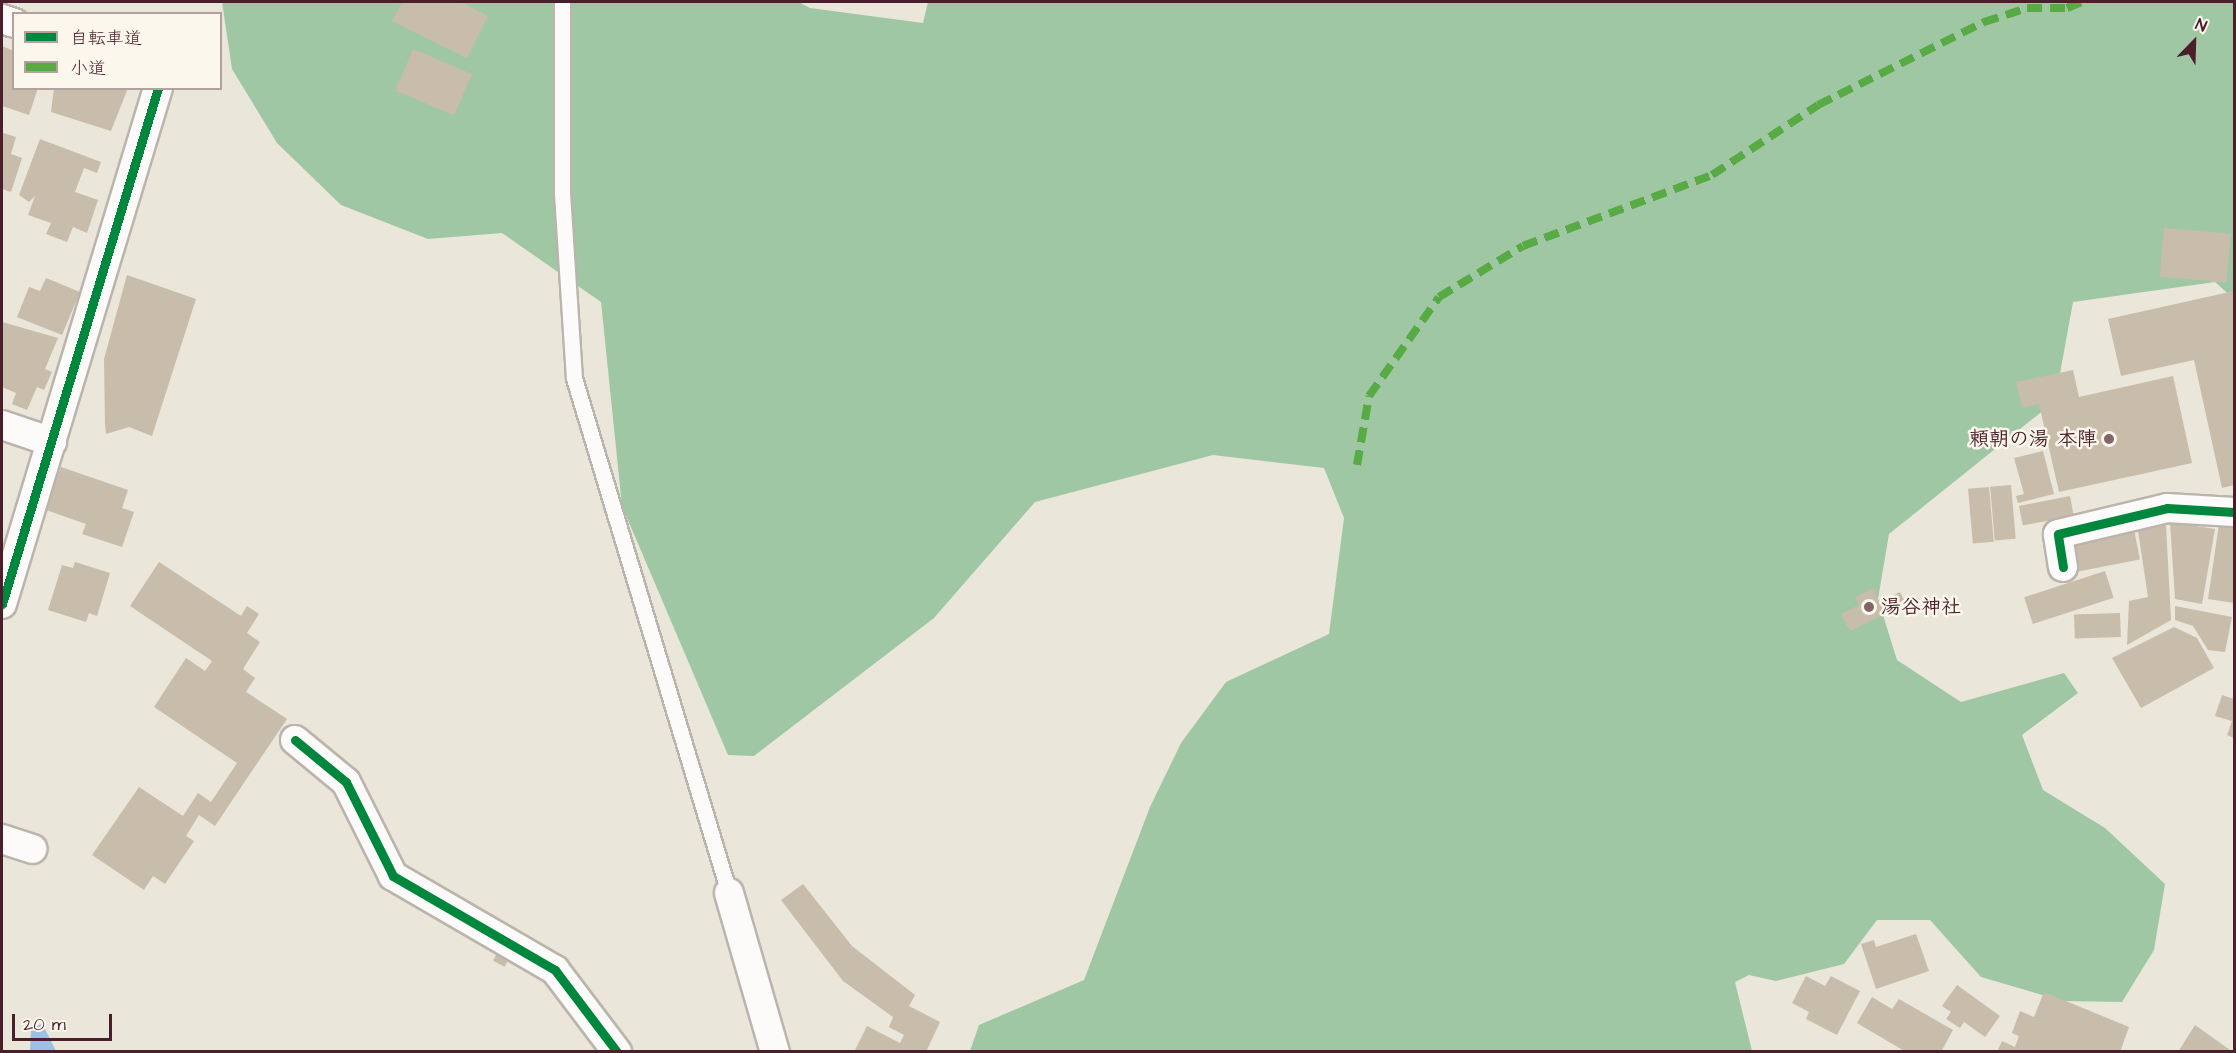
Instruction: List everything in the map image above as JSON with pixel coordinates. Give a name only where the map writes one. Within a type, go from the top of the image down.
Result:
[{"type":"street","points":[[2,604],[157,90]]},
{"type":"street","points":[[2,426],[52,442]]},
{"type":"street","points":[[2063,567],[2058,534],[2167,508],[2235,512]]},
{"type":"street","points":[[295,740],[346,782],[393,876],[555,970],[617,1052]]},
{"type":"street","points":[[2,838],[32,849]]},
{"type":"street","points":[[729,893],[775,1052]]},
{"type":"lane","points":[[562,2],[562,193],[574,378],[729,893]]},
{"type":"green space","points":[[222,2],[799,2],[810,8],[923,23],[928,2],[2234,2],[2234,299],[2215,282],[2073,302],[2055,401],[1889,534],[1878,599],[1897,660],[1961,702],[2064,673],[2078,693],[2022,735],[2043,790],[2105,828],[2165,884],[2154,950],[2122,1002],[2063,1001],[1981,977],[1930,920],[1877,920],[1844,964],[1776,981],[1749,975],[1735,982],[1752,1051],[970,1051],[979,1025],[1084,980],[1150,807],[1181,743],[1226,682],[1329,634],[1344,518],[1324,468],[1213,455],[1035,502],[934,618],[754,756],[728,755],[622,506],[601,302],[502,233],[428,239],[341,205],[277,143],[232,69]]},
{"type":"water","points":[[41,1024],[56,1051],[30,1051],[31,1029]]},
{"type":"building","points":[[402,2],[460,2],[488,16],[467,58],[392,21]]},
{"type":"building","points":[[2,46],[12,50],[12,90],[37,90],[29,115],[2,106]]},
{"type":"building","points":[[413,49],[472,74],[454,115],[395,90]]},
{"type":"building","points":[[54,90],[127,90],[111,131],[51,112]]},
{"type":"building","points":[[3,133],[16,137],[11,154],[22,158],[11,192],[2,189]]},
{"type":"building","points":[[40,139],[101,162],[97,173],[84,168],[75,192],[98,200],[87,233],[73,227],[67,242],[46,234],[51,223],[28,215],[35,196],[29,202],[19,195]]},
{"type":"building","points":[[2164,228],[2231,234],[2226,283],[2160,277]]},
{"type":"building","points":[[127,275],[196,299],[152,436],[129,427],[106,434],[104,359]]},
{"type":"building","points":[[46,278],[80,292],[62,335],[17,317],[29,287],[40,291]]},
{"type":"building","points":[[2234,291],[2234,485],[2222,488],[2194,360],[2121,376],[2108,319]]},
{"type":"building","points":[[2,322],[58,338],[45,369],[52,372],[44,390],[37,387],[27,410],[12,404],[16,393],[2,387]]},
{"type":"building","points":[[2073,370],[2079,397],[2173,376],[2192,463],[2059,492],[2039,404],[2022,408],[2016,382]]},
{"type":"building","points":[[2043,451],[2054,494],[2018,503],[2016,496],[2024,494],[2014,458]]},
{"type":"building","points":[[61,467],[128,490],[122,508],[134,512],[122,547],[82,534],[86,524],[46,510]]},
{"type":"building","points":[[2011,485],[2016,539],[1995,541],[1990,487]]},
{"type":"building","points":[[1989,487],[1994,542],[1973,544],[1968,489]]},
{"type":"building","points":[[2070,496],[2074,516],[2023,526],[2019,506]]},
{"type":"building","points":[[2170,522],[2215,529],[2202,604],[2175,599]]},
{"type":"building","points":[[2219,524],[2234,527],[2234,603],[2208,599]]},
{"type":"building","points":[[2166,525],[2171,620],[2127,645],[2129,601],[2148,597],[2138,531]]},
{"type":"building","points":[[2134,529],[2140,559],[2079,571],[2073,541]]},
{"type":"building","points":[[75,562],[110,573],[97,616],[89,613],[86,622],[48,610],[62,565],[73,568]]},
{"type":"building","points":[[159,562],[241,616],[247,606],[259,614],[247,633],[260,642],[243,669],[255,678],[246,692],[287,719],[215,826],[199,815],[186,836],[194,841],[165,884],[153,876],[144,890],[92,855],[139,787],[183,816],[198,793],[211,802],[237,763],[154,707],[186,658],[205,671],[212,661],[130,606]]},
{"type":"building","points":[[2105,571],[2114,598],[2033,624],[2024,597]]},
{"type":"building","points":[[1873,588],[1885,614],[1850,631],[1841,614],[1859,605],[1855,597]]},
{"type":"building","points":[[1900,592],[1904,600],[1896,604],[1892,596]]},
{"type":"building","points":[[2175,606],[2232,617],[2225,652],[2208,650],[2193,626],[2175,620]]},
{"type":"building","points":[[2120,613],[2121,637],[2075,639],[2074,615]]},
{"type":"building","points":[[2174,627],[2197,638],[2214,668],[2141,708],[2112,658]]},
{"type":"building","points":[[2222,695],[2234,699],[2234,738],[2227,735],[2232,721],[2215,716]]},
{"type":"building","points":[[803,884],[852,946],[915,995],[909,1006],[940,1022],[926,1052],[854,1052],[867,1026],[900,1043],[904,1035],[889,1027],[893,1017],[843,981],[781,900]]},
{"type":"building","points":[[1916,934],[1929,971],[1876,989],[1861,944],[1874,940],[1876,947]]},
{"type":"building","points":[[498,951],[510,957],[505,967],[493,961]]},
{"type":"building","points":[[1806,976],[1825,986],[1831,976],[1860,991],[1837,1035],[1806,1019],[1809,1012],[1792,1003]]},
{"type":"building","points":[[1957,985],[2000,1016],[1985,1037],[1964,1022],[1960,1028],[1946,1019],[1951,1012],[1942,1006]]},
{"type":"building","points":[[2044,992],[2129,1027],[2120,1052],[1997,1052],[2002,1041],[2015,1047],[2019,1036],[2012,1033],[2020,1011],[2034,1017]]},
{"type":"building","points":[[1872,997],[1892,1009],[1899,999],[1953,1030],[1941,1052],[1906,1052],[1857,1023]]},
{"type":"building","points":[[2195,1025],[2233,1052],[2178,1052]]},
{"type":"marked path","points":[[1357,465],[1369,396],[1439,297],[1523,246],[1712,175],[1818,105],[1984,22],[2027,8],[2067,8],[2082,2]]},
{"type":"cycle path","points":[[2,604],[157,90]]},
{"type":"cycle path","points":[[2063,567],[2058,534],[2167,508],[2234,512]]},
{"type":"cycle path","points":[[295,740],[346,782],[393,876],[555,970],[617,1052]]},
{"type":"place","name":"頼朝の湯 本陣","points":[[2109,439]]},
{"type":"place","name":"湯谷神社","points":[[1869,607]]}]
